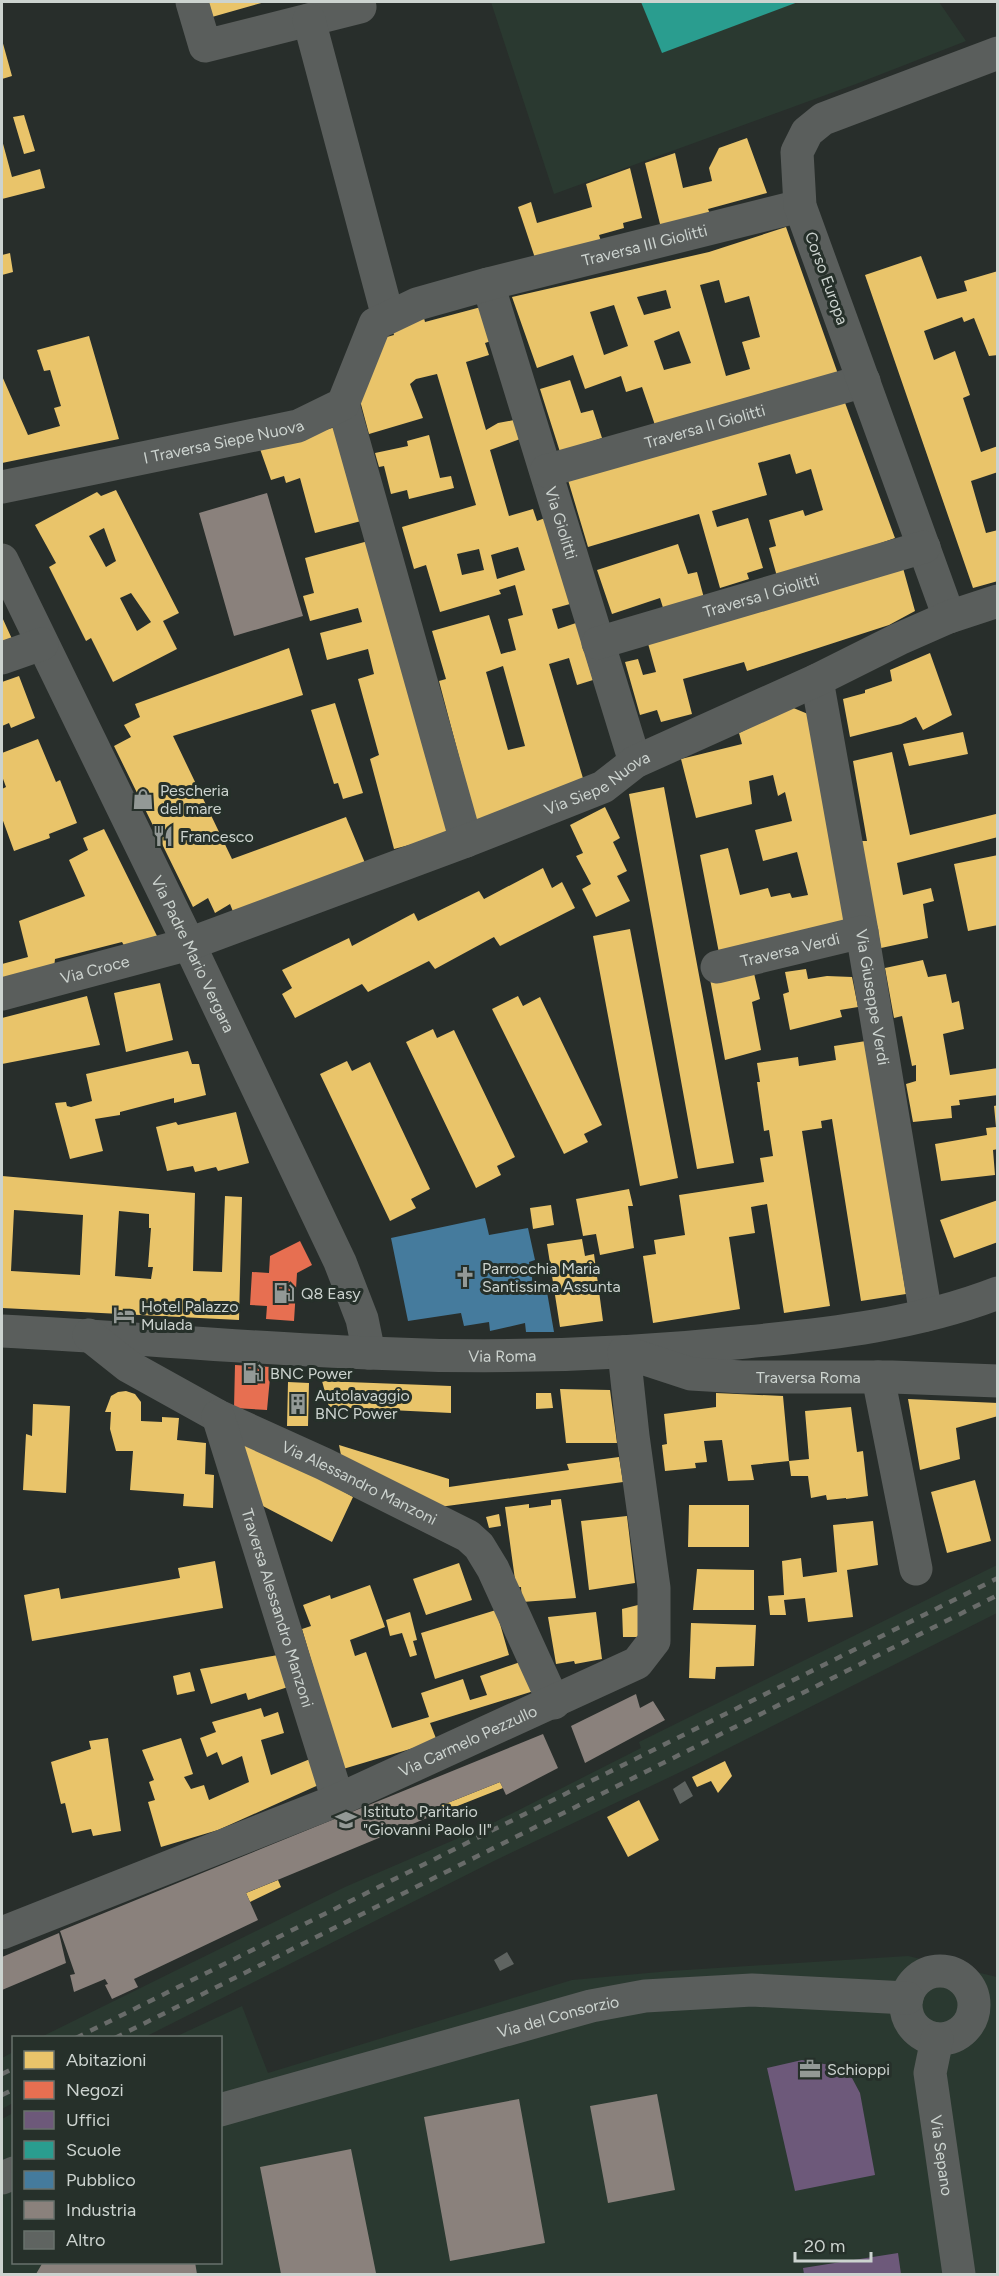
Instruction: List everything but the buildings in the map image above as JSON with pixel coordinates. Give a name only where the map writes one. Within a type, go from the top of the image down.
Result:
[{"type":"street","points":[[192,2],[205,46],[360,7]]},
{"type":"street","points":[[309,20],[388,318]]},
{"type":"street","name":"Corso Europa","points":[[949,617],[800,206],[797,153],[807,132],[823,119],[998,53]]},
{"type":"street","name":"Traversa III Giolitti","points":[[488,284],[800,206]]},
{"type":"street","points":[[466,841],[343,404],[375,324],[417,304],[488,284]]},
{"type":"street","name":"Via Giolitti","points":[[488,284],[635,762]]},
{"type":"street","name":"Traversa II Giolitti","points":[[546,471],[864,381]]},
{"type":"street","name":"I Traversa Siepe Nuova","points":[[2,487],[298,426],[343,404]]},
{"type":"street","name":"Traversa I Giolitti","points":[[598,643],[924,547]]},
{"type":"street","name":"Via Padre Mario Vergara","points":[[2,560],[189,944],[340,1262],[362,1319],[369,1353]]},
{"type":"street","name":"Via Siepe Nuova","points":[[189,944],[466,841],[603,787],[635,762],[817,680],[899,639],[949,617],[998,601]]},
{"type":"street","points":[[2,658],[42,644]]},
{"type":"street","name":"Via Giuseppe Verdi","points":[[817,680],[926,1315]]},
{"type":"street","name":"Traversa Verdi","points":[[717,967],[862,932]]},
{"type":"street","name":"Via Croce","points":[[2,994],[189,944]]},
{"type":"street","name":"Via Roma","points":[[2,1331],[369,1353],[576,1355],[718,1345],[886,1325],[998,1293]]},
{"type":"street","name":"Via Alessandro Manzoni","points":[[88,1335],[128,1365],[218,1416],[324,1464],[468,1536],[479,1546],[493,1569],[554,1703]]},
{"type":"street","name":"Traversa Roma","points":[[624,1352],[691,1374],[742,1377],[878,1377],[998,1381]]},
{"type":"street","name":"Via Carmelo Pezzullo","points":[[2,1933],[338,1800],[637,1663],[654,1641],[654,1588],[624,1352]]},
{"type":"street","points":[[878,1377],[916,1569]]},
{"type":"street","name":"Traversa Alessandro Manzoni","points":[[218,1416],[338,1800]]},
{"type":"street","points":[[937,1971],[958,1976],[986,2005],[972,2015],[967,2025],[959,2033],[949,2038],[937,2039],[917,2030],[910,2020],[907,1998],[911,1988],[918,1980],[937,1971]]},
{"type":"street","name":"Via del Consorzio","points":[[222,2109],[591,2006],[645,1996],[752,1990],[907,1998]]},
{"type":"street","name":"Via Sepano","points":[[937,2039],[930,2073],[960,2274]]},
{"type":"shaded area","points":[[491,2],[939,2],[966,41],[856,84],[554,194]]},
{"type":"shaded area","points":[[997,1565],[997,1613],[695,1765],[496,1860],[147,2036],[43,2036],[345,1887],[491,1824],[641,1748],[639,1742]]},
{"type":"shaded area","points":[[908,1956],[997,1977],[997,2274],[2,2274],[2,2119],[12,2114],[12,2264],[222,2264],[222,2036],[177,2036],[242,2006],[268,2073],[572,1980],[670,1971]]},
{"type":"shaded area","points":[[12,2053],[12,2104],[2,2109],[2,2058]]},
{"type":"railway","points":[[80,2036],[998,1578]]},
{"type":"railway","points":[[119,2036],[998,1595]]},
{"type":"railway","points":[[2,2074],[12,2069]]},
{"type":"railway","points":[[2,2095],[12,2090]]},
{"type":"place","name":"Pescheria del mare","points":[[143,799]]},
{"type":"place","name":"Francesco","points":[[163,836]]},
{"type":"place","name":"Parrocchia Maria Santissima Assunta","points":[[465,1277]]},
{"type":"place","name":"Q8 Easy","points":[[284,1293]]},
{"type":"place","name":"Hotel Palazzo Mulada","points":[[124,1315]]},
{"type":"place","name":"BNC Power","points":[[253,1373]]},
{"type":"place","name":"Autolavaggio BNC Power","points":[[298,1404]]},
{"type":"place","name":"Istituto Paritario \"Giovanni Paolo II\"","points":[[346,1820]]},
{"type":"place","name":"Schioppi","points":[[810,2069]]}]
